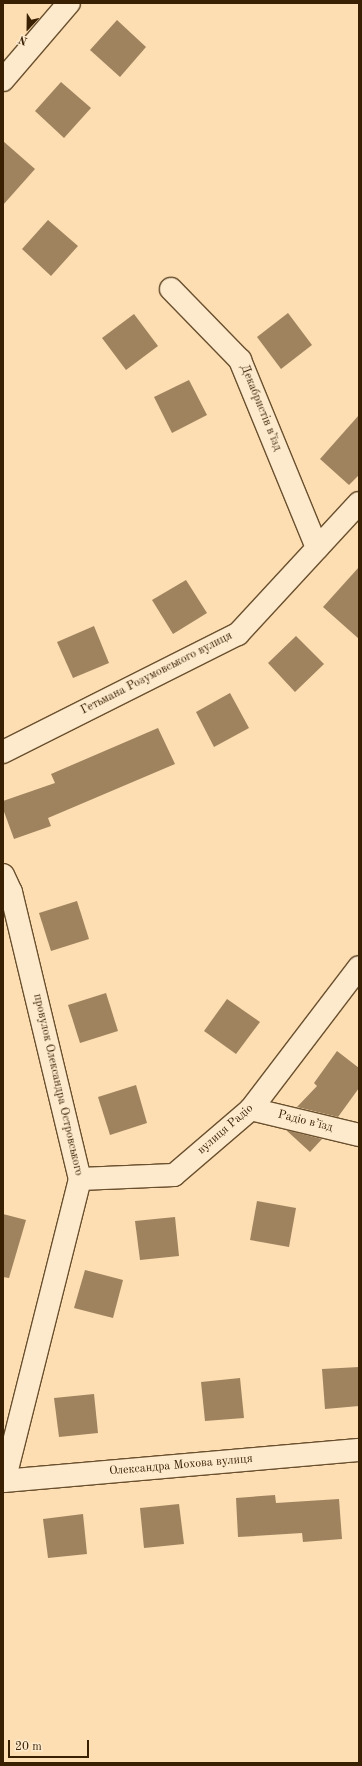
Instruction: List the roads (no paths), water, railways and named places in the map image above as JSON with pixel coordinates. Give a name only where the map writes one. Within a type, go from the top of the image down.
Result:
[{"type":"street","points":[[3,80],[69,3]]},
{"type":"street","name":"Декабристів в’їзд","points":[[172,289],[240,360],[317,548]]},
{"type":"street","name":"Гетьмана Розумовського вулиця","points":[[3,752],[238,634],[359,503]]},
{"type":"street","name":"провулок Олександра Островського","points":[[3,1481],[80,1179],[6,887]]},
{"type":"street","name":"вулиця Радіо","points":[[80,1179],[174,1175],[251,1109],[359,968]]},
{"type":"street","name":"Радіо в’їзд","points":[[251,1109],[359,1135]]},
{"type":"street","name":"Олександра Мохова вулиця","points":[[3,1481],[359,1450]]}]
